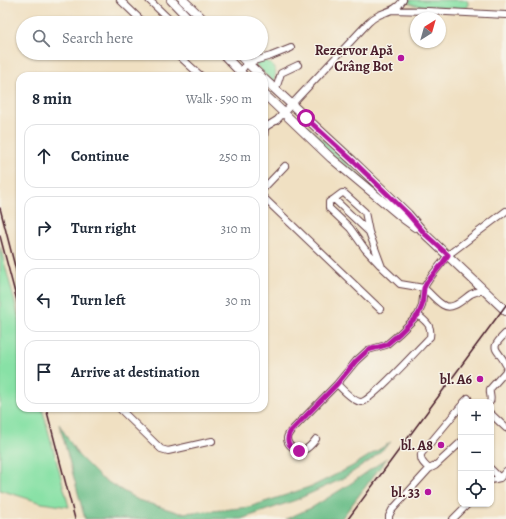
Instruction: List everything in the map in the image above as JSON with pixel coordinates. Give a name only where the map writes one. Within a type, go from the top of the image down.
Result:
[{"type":"main road","points":[[171,0],[186,16]]},
{"type":"main road","points":[[183,0],[200,16]]},
{"type":"main road","points":[[228,60],[238,72]]},
{"type":"main road","points":[[245,60],[257,72]]},
{"type":"main road","points":[[268,82],[408,214],[426,235]]},
{"type":"main road","points":[[268,98],[331,158],[404,219],[426,235],[506,312]]},
{"type":"street","points":[[120,0],[137,16]]},
{"type":"street","points":[[149,0],[166,16]]},
{"type":"street","points":[[268,126],[277,120],[368,23],[379,15],[397,7],[403,1],[406,10]]},
{"type":"street","points":[[392,10],[506,15]]},
{"type":"street","points":[[268,57],[291,48]]},
{"type":"street","points":[[184,60],[197,72]]},
{"type":"street","points":[[243,72],[248,63],[258,60]]},
{"type":"street","points":[[276,89],[281,73],[298,65]]},
{"type":"street","points":[[268,184],[286,166]]},
{"type":"street","points":[[382,267],[369,232],[365,212],[345,193],[342,193],[329,202],[329,208],[350,228],[365,249],[382,267],[400,284],[424,288],[440,303],[449,307],[456,305],[473,293],[483,290]]},
{"type":"street","points":[[334,199],[369,232]]},
{"type":"street","points":[[268,202],[380,309]]},
{"type":"street","points":[[316,439],[310,446],[299,451],[294,449],[288,443],[287,437],[290,432],[337,384],[356,361],[368,350],[386,345],[418,315],[422,306],[424,288],[427,282],[448,255],[506,211]]},
{"type":"street","points":[[337,384],[356,401],[366,401],[388,381],[430,337],[431,330],[428,324],[418,315]]},
{"type":"street","points":[[506,333],[498,340],[496,350],[506,365]]},
{"type":"street","points":[[491,399],[490,390],[506,371]]},
{"type":"street","points":[[429,469],[422,461],[421,454],[458,410]]},
{"type":"street","points":[[123,412],[161,449],[168,451],[212,440]]},
{"type":"street","points":[[494,417],[506,428]]},
{"type":"street","points":[[389,519],[392,510],[429,469],[435,466],[458,445]]},
{"type":"street","points":[[493,471],[500,478]]},
{"type":"street","points":[[494,479],[500,478],[506,472]]},
{"type":"street","points":[[453,519],[465,507]]},
{"type":"green space","points":[[408,0],[467,0],[468,7],[461,9],[414,5],[408,2]]},
{"type":"green space","points":[[263,60],[273,66],[276,74],[273,82],[268,77],[268,72],[263,72],[254,63]]},
{"type":"green space","points":[[305,124],[382,196],[327,150],[302,126]]},
{"type":"green space","points":[[0,246],[16,307],[16,412],[43,412],[69,507],[42,503],[0,490]]},
{"type":"green space","points":[[59,424],[78,455],[101,478],[138,500],[180,513],[249,507],[286,495],[315,485],[351,467],[391,442],[371,460],[342,479],[296,500],[241,519],[85,519]]},
{"type":"green space","points":[[387,458],[341,519],[286,519],[313,507],[350,484]]},
{"type":"railway","points":[[0,208],[16,270]]},
{"type":"railway","points":[[0,236],[16,297]]},
{"type":"railway","points":[[348,519],[506,305]]},
{"type":"railway","points":[[47,412],[75,519]]},
{"type":"place","name":"Rezervor Apă Crâng Bot","points":[[401,58]]},
{"type":"place","name":"bl. A6","points":[[480,379]]},
{"type":"place","name":"bl. A8","points":[[441,445]]},
{"type":"place","name":"bl. 33","points":[[428,492]]},
{"type":"route","points":[[299,451],[294,449],[288,443],[287,437],[290,432],[368,350],[386,345],[418,315],[422,306],[424,288],[427,282],[448,255],[426,235],[408,214],[306,118]]}]
